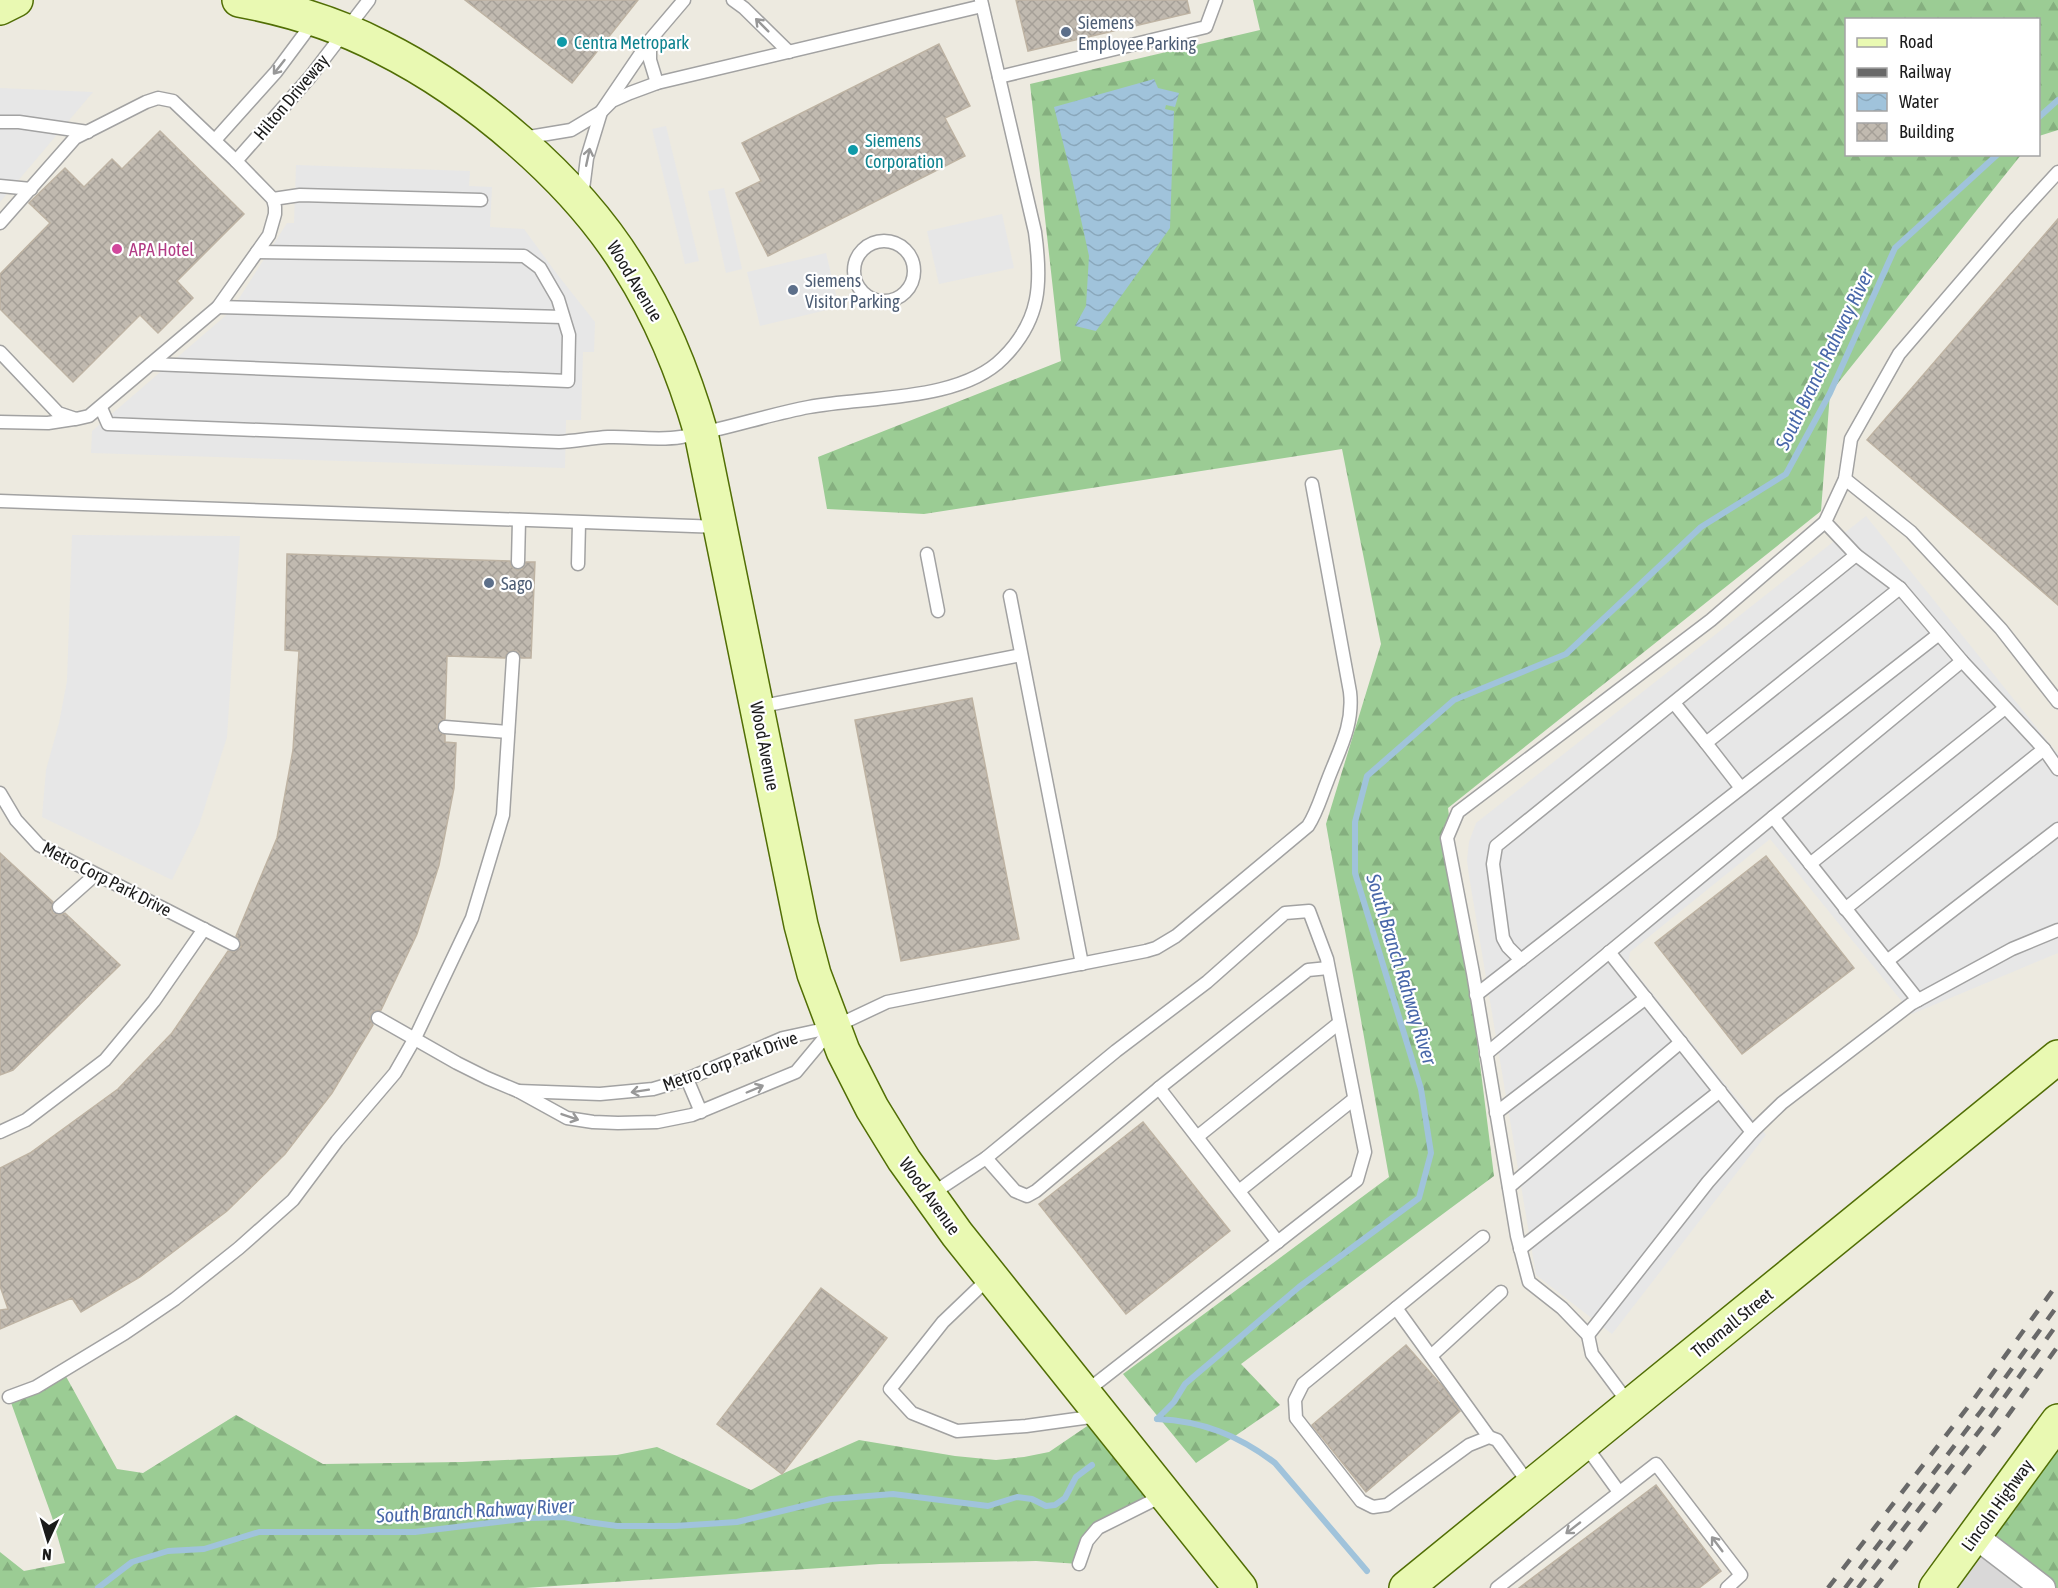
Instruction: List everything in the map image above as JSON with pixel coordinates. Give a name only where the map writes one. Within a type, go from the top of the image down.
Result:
[{"type":"street","points":[[0,8],[16,0]]},
{"type":"street","name":"Wood Avenue","points":[[259,2],[315,20],[383,48],[429,74],[473,105],[515,139],[581,203],[612,242],[651,303],[684,377],[701,433],[801,925],[814,974],[853,1074],[903,1160],[929,1196],[1240,1588]]},
{"type":"street","name":"Thornall Street","points":[[1406,1588],[2058,1057]]},
{"type":"street","name":"Lincoln Highway","points":[[1936,1588],[2058,1421]]},
{"type":"street","points":[[1975,1536],[2043,1588]]},
{"type":"lane","name":"Hilton Driveway","points":[[236,161],[310,77],[369,0]]},
{"type":"lane","points":[[581,203],[587,158],[601,112],[651,40],[684,0]]},
{"type":"lane","points":[[733,0],[789,52]]},
{"type":"lane","points":[[999,77],[1206,27],[1216,0]]},
{"type":"lane","points":[[101,408],[108,424],[559,442],[609,437],[665,439],[701,433],[807,407],[933,392],[970,381],[1002,360],[1026,331],[1037,300],[1039,263],[1035,232],[982,3],[657,83],[612,101],[601,112],[571,130],[515,139]]},
{"type":"lane","name":"Hilton Driveway","points":[[215,140],[276,72],[315,20]]},
{"type":"lane","points":[[651,40],[650,60],[657,83]]},
{"type":"lane","points":[[0,223],[75,138],[158,98],[173,101],[215,140],[273,199],[275,207],[273,225],[269,235],[218,307],[101,408],[89,416],[48,423],[0,422]]},
{"type":"lane","points":[[0,122],[19,122],[88,132]]},
{"type":"lane","points":[[1630,1406],[1592,1354],[1588,1335],[1562,1308],[1529,1282],[1520,1250],[1447,838],[1458,812],[1711,620],[1825,522],[1845,479],[1851,439],[1899,354],[2058,172]]},
{"type":"lane","points":[[0,186],[31,189]]},
{"type":"lane","points":[[273,199],[300,195],[481,200]]},
{"type":"lane","points":[[879,241],[891,241],[901,246],[909,254],[914,265],[914,276],[909,287],[901,295],[891,300],[870,297],[861,289],[855,278],[855,266],[859,254],[867,246],[879,241]]},
{"type":"lane","points":[[152,364],[568,381],[569,335],[558,299],[540,268],[524,256],[257,252]]},
{"type":"lane","points":[[218,307],[563,317]]},
{"type":"lane","points":[[0,354],[58,413],[76,419]]},
{"type":"lane","points":[[1845,479],[1911,532],[2001,629],[2058,702]]},
{"type":"lane","name":"Metro Corp Park Drive","points":[[518,1091],[618,1094],[653,1089],[687,1079],[783,1038],[834,1027],[887,1002],[1146,951],[1166,943],[1301,833],[1314,817],[1347,731],[1352,702],[1312,484]]},
{"type":"lane","points":[[0,501],[721,527]]},
{"type":"lane","points":[[518,562],[519,520]]},
{"type":"lane","points":[[1825,522],[1856,555],[1900,588],[1962,661],[2044,749],[2058,769]]},
{"type":"lane","points":[[578,564],[579,523]]},
{"type":"lane","points":[[927,554],[938,611]]},
{"type":"lane","points":[[1521,960],[1508,947],[1503,938],[1493,864],[1496,846],[1856,555]]},
{"type":"lane","points":[[1706,743],[1900,588]]},
{"type":"lane","points":[[1010,596],[1082,964]]},
{"type":"lane","points":[[1476,995],[1939,634]]},
{"type":"lane","points":[[757,707],[1022,655]]},
{"type":"lane","points":[[9,1397],[36,1387],[125,1333],[175,1299],[239,1248],[293,1200],[337,1141],[395,1073],[472,918],[503,815],[513,658]]},
{"type":"lane","points":[[1486,1054],[1962,661]]},
{"type":"lane","points":[[1674,703],[1741,788]]},
{"type":"lane","points":[[1810,864],[2005,708]]},
{"type":"lane","points":[[445,727],[508,732]]},
{"type":"lane","points":[[1845,909],[2044,749]]},
{"type":"lane","name":"Metro Corp Park Drive","points":[[0,793],[16,820],[39,845],[233,944]]},
{"type":"lane","points":[[1773,817],[1918,1000]]},
{"type":"lane","points":[[1887,961],[2058,830]]},
{"type":"lane","points":[[58,907],[95,875]]},
{"type":"lane","points":[[929,1196],[986,1158],[1116,1051],[1207,982],[1285,913],[1309,911],[1328,968],[1365,1152],[1357,1180],[1278,1242],[1093,1404],[1026,1426],[957,1431],[912,1413],[890,1389],[943,1322],[991,1276]]},
{"type":"lane","points":[[0,1132],[26,1120],[105,1060],[154,1001],[204,929]]},
{"type":"lane","points":[[1588,1335],[1708,1182],[1752,1132],[1782,1103],[1918,1000],[2012,949],[2058,930]]},
{"type":"lane","points":[[1609,952],[1752,1132]]},
{"type":"lane","points":[[986,1158],[1015,1191],[1027,1196],[1036,1191],[1159,1088],[1308,970],[1328,968]]},
{"type":"lane","points":[[1496,1113],[1646,998]]},
{"type":"lane","name":"Metro Corp Park Drive","points":[[378,1018],[487,1078],[518,1091],[567,1118],[586,1121],[657,1122],[701,1112],[796,1072],[834,1027]]},
{"type":"lane","points":[[1197,1137],[1339,1023]]},
{"type":"lane","points":[[1509,1187],[1681,1042]]},
{"type":"lane","points":[[687,1079],[701,1112]]},
{"type":"lane","points":[[1159,1088],[1278,1242]]},
{"type":"lane","points":[[1520,1250],[1720,1091]]},
{"type":"lane","points":[[1239,1191],[1354,1099]]},
{"type":"lane","points":[[1483,1237],[1303,1384],[1295,1400],[1296,1418],[1361,1501],[1373,1508],[1387,1505],[1468,1445],[1489,1437]]},
{"type":"lane","points":[[1431,1356],[1501,1292]]},
{"type":"lane","points":[[1396,1308],[1489,1437],[1497,1440],[1531,1485]]},
{"type":"lane","points":[[1584,1444],[1619,1492]]},
{"type":"lane","points":[[1497,1588],[1656,1464],[1741,1575],[1727,1588]]},
{"type":"lane","points":[[1079,1564],[1087,1541],[1098,1528],[1166,1495]]},
{"type":"shaded area","points":[[0,88],[93,92],[0,202]]},
{"type":"shaded area","points":[[666,126],[699,261],[685,264],[652,129]]},
{"type":"shaded area","points":[[296,165],[470,171],[469,186],[492,187],[490,227],[524,229],[595,322],[594,352],[583,352],[581,420],[566,420],[565,468],[91,453],[92,431],[231,311],[287,223],[294,223]]},
{"type":"shaded area","points":[[724,188],[742,269],[726,273],[708,191]]},
{"type":"shaded area","name":"Siemens Visitor Parking","points":[[1002,214],[1014,268],[939,284],[927,231]]},
{"type":"shaded area","name":"Siemens Visitor Parking","points":[[826,253],[839,307],[760,326],[747,272]]},
{"type":"shaded area","points":[[1866,516],[2058,754],[2058,953],[1912,1014],[1770,839],[1630,952],[1628,963],[1766,1135],[1612,1334],[1536,1275],[1469,876],[1467,860],[1469,842],[1476,823]]},
{"type":"shaded area","points":[[72,535],[240,536],[227,737],[199,825],[172,880],[42,817],[46,770],[59,723],[67,681]]},
{"type":"shaded area","points":[[1975,1536],[2043,1588],[1936,1588]]},
{"type":"green space","points":[[1253,0],[2058,0],[2058,130],[2040,136],[2040,18],[1845,18],[1845,156],[2020,156],[1830,393],[1821,511],[1448,808],[1494,1176],[1241,1364],[1280,1405],[1196,1463],[1123,1374],[1389,1177],[1326,824],[1381,644],[1342,449],[924,514],[827,509],[818,457],[1061,361],[1030,84],[1260,30]]},
{"type":"green space","points":[[63,1371],[117,1469],[143,1473],[236,1415],[323,1464],[462,1462],[617,1455],[657,1447],[751,1490],[859,1440],[955,1456],[996,1460],[1049,1452],[1102,1416],[1165,1495],[1098,1528],[1079,1564],[1036,1561],[880,1564],[525,1588],[0,1588],[0,1552],[24,1571],[65,1563],[52,1517],[9,1397]]},
{"type":"green space","points":[[2058,1421],[2058,1588],[2043,1588],[1975,1536]]},
{"type":"water","points":[[1154,79],[1158,88],[1179,93],[1175,107],[1166,105],[1165,109],[1174,111],[1170,228],[1096,331],[1075,326],[1086,306],[1089,256],[1054,107]]},
{"type":"building","name":"Centra Metropark","points":[[465,0],[638,0],[572,83]]},
{"type":"building","name":"Siemens Employee Parking","points":[[1016,0],[1187,0],[1190,13],[1028,51]]},
{"type":"building","name":"Siemens Corporation","points":[[939,44],[970,106],[945,118],[965,156],[768,256],[736,193],[761,181],[742,143]]},
{"type":"building","name":"APA Hotel","points":[[160,131],[244,214],[177,281],[193,298],[158,333],[140,315],[73,382],[0,309],[0,274],[50,223],[29,203],[65,168],[84,187],[112,159],[122,169]]},
{"type":"building","points":[[2058,219],[2058,605],[1867,440]]},
{"type":"building","points":[[287,554],[510,561],[511,566],[517,570],[522,569],[526,562],[535,562],[531,658],[521,658],[518,652],[513,650],[507,653],[505,658],[447,656],[445,719],[439,722],[437,727],[440,733],[445,735],[445,742],[456,743],[454,788],[439,865],[417,934],[381,1010],[371,1014],[370,1019],[373,1025],[332,1093],[285,1154],[227,1211],[140,1277],[81,1312],[72,1298],[0,1329],[0,1310],[8,1309],[0,1286],[0,1168],[30,1153],[118,1089],[172,1033],[228,951],[234,952],[241,947],[240,940],[236,936],[277,838],[293,750],[299,651],[285,650]]},
{"type":"building","points":[[972,698],[1019,939],[901,961],[855,720]]},
{"type":"building","points":[[0,853],[53,902],[51,908],[53,913],[60,915],[65,913],[120,965],[13,1070],[0,1075]]},
{"type":"building","points":[[1766,856],[1854,968],[1742,1054],[1655,943]]},
{"type":"building","points":[[1143,1122],[1230,1231],[1126,1314],[1039,1204]]},
{"type":"building","points":[[821,1288],[887,1338],[782,1474],[717,1424]]},
{"type":"building","points":[[1406,1345],[1444,1388],[1460,1411],[1366,1492],[1312,1425]]},
{"type":"building","points":[[1656,1485],[1721,1571],[1699,1588],[1519,1588]]},
{"type":"waterway","name":"South Branch Rahway River","points":[[2040,116],[2058,100]]},
{"type":"waterway","name":"South Branch Rahway River","points":[[1157,1419],[1174,1402],[1185,1384],[1299,1287],[1419,1198],[1431,1153],[1421,1089],[1355,873],[1355,822],[1367,776],[1454,700],[1566,654],[1701,527],[1786,474],[1830,393],[1895,248],[1996,156]]},
{"type":"waterway","points":[[1157,1419],[1189,1423],[1219,1431],[1275,1463],[1367,1571]]},
{"type":"waterway","name":"South Branch Rahway River","points":[[98,1588],[132,1562],[168,1551],[204,1549],[259,1532],[415,1532],[530,1518],[564,1517],[617,1526],[675,1526],[737,1522],[831,1499],[893,1494],[988,1506],[1017,1497],[1032,1499],[1046,1506],[1055,1505],[1065,1498],[1076,1477],[1092,1465]]},
{"type":"railway","points":[[1828,1588],[1971,1403],[2058,1283]]},
{"type":"railway","points":[[1845,1588],[1981,1411],[2058,1305]]},
{"type":"railway","points":[[1858,1588],[1990,1417],[2058,1323]]},
{"type":"railway","points":[[1875,1588],[2001,1425],[2058,1346]]},
{"type":"place","name":"Siemens Employee Parking","points":[[1066,32]]},
{"type":"place","name":"Centra Metropark","points":[[562,42]]},
{"type":"place","name":"Siemens Corporation","points":[[853,150]]},
{"type":"place","name":"APA Hotel","points":[[117,249]]},
{"type":"place","name":"Siemens Visitor Parking","points":[[793,290]]},
{"type":"place","name":"Sago","points":[[489,583]]}]
